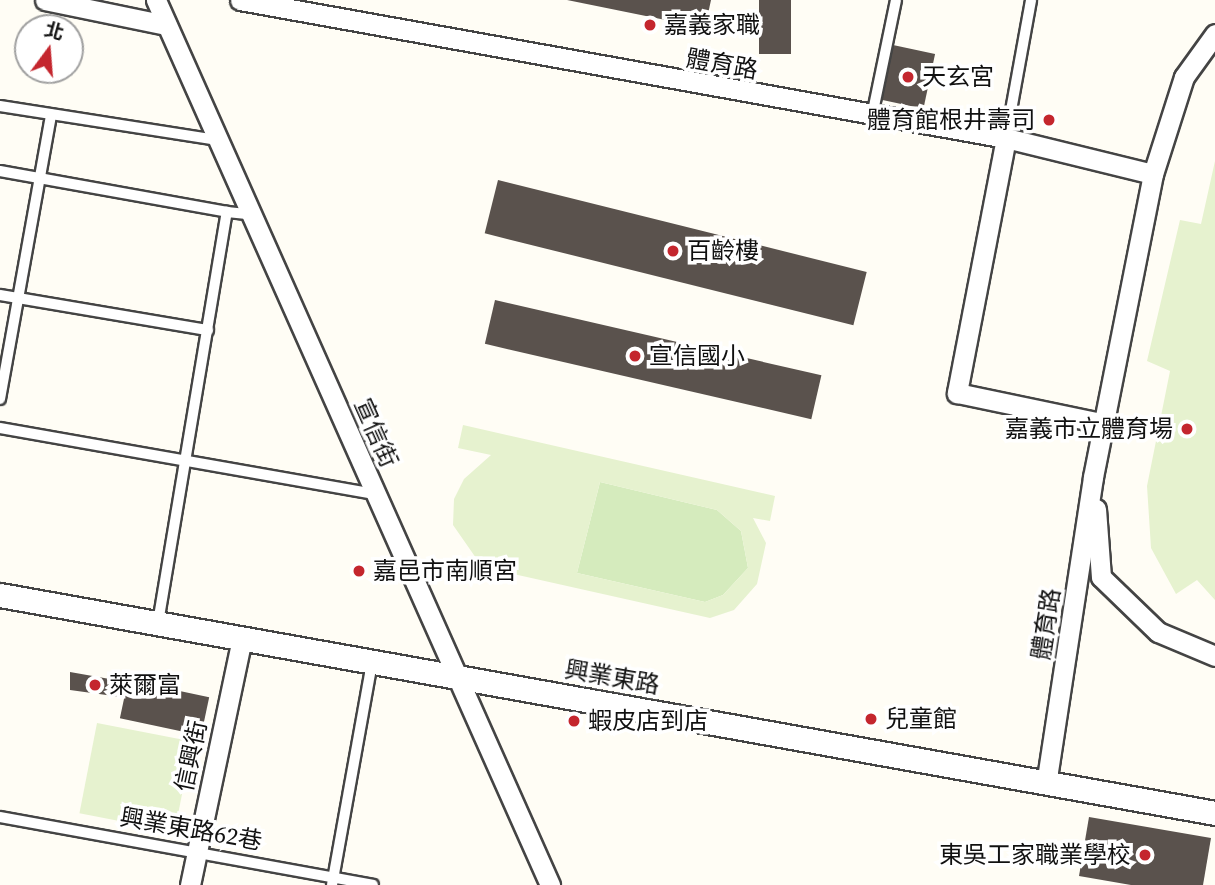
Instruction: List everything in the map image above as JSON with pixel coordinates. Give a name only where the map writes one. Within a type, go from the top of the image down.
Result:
[{"type":"street","points":[[45,0],[166,25]]},
{"type":"street","name":"宣信街","points":[[156,0],[216,140],[254,215],[550,885]]},
{"type":"street","name":"體育路","points":[[240,0],[872,117],[1006,138],[1153,174]]},
{"type":"street","name":"體育路","points":[[1047,778],[1093,477],[1153,174],[1184,77],[1215,34]]},
{"type":"street","points":[[1006,138],[957,393],[1105,424]]},
{"type":"street","name":"體育路","points":[[1093,477],[1101,577],[1158,632],[1215,656]]},
{"type":"street","name":"興業東路","points":[[0,596],[1047,778],[1215,813]]},
{"type":"street","name":"信興街","points":[[190,885],[242,638]]},
{"type":"lane","points":[[872,117],[895,0]]},
{"type":"lane","points":[[1006,138],[1031,0]]},
{"type":"lane","points":[[0,106],[216,140]]},
{"type":"lane","points":[[0,399],[51,115]]},
{"type":"lane","points":[[0,171],[254,215]]},
{"type":"lane","points":[[158,623],[227,212]]},
{"type":"lane","points":[[0,295],[208,330]]},
{"type":"lane","points":[[0,428],[376,494]]},
{"type":"lane","points":[[333,881],[372,661]]},
{"type":"lane","name":"興業東路62巷","points":[[0,817],[196,851],[333,881],[373,885]]},
{"type":"green space","name":"嘉義市立體育場","points":[[1215,161],[1215,600],[1197,580],[1176,594],[1151,548],[1147,486],[1170,371],[1147,361],[1180,220],[1201,224]]},
{"type":"green space","points":[[463,425],[775,496],[770,521],[753,518],[766,543],[757,584],[734,610],[710,618],[509,573],[476,558],[453,525],[454,499],[464,479],[491,455],[458,448]],"holes":[[[600,482],[717,510],[741,531],[748,568],[723,595],[705,602],[577,573]]]},
{"type":"green space","points":[[600,482],[717,510],[741,531],[748,568],[723,595],[705,602],[577,573]]},
{"type":"green space","points":[[97,723],[192,742],[175,832],[79,813]]},
{"type":"building","points":[[567,0],[711,0],[705,28]]},
{"type":"building","points":[[759,0],[791,0],[791,54],[759,54]]},
{"type":"building","name":"天玄宮","points":[[893,45],[935,54],[923,109],[881,100]]},
{"type":"building","name":"百齡樓","points":[[498,180],[867,272],[853,325],[485,233]]},
{"type":"building","points":[[495,300],[821,375],[811,419],[485,344]]},
{"type":"building","name":"萊爾富","points":[[70,672],[121,681],[121,697],[70,690]]},
{"type":"building","points":[[128,680],[209,697],[201,735],[120,718]]},
{"type":"building","name":"東吳工家職業學校","points":[[1089,817],[1211,838],[1203,885],[1131,885],[1079,876]]},
{"type":"place","name":"嘉義家職","points":[[650,25]]},
{"type":"place","name":"天玄宮","points":[[908,77]]},
{"type":"place","name":"體育館根井壽司","points":[[1049,120]]},
{"type":"place","name":"百齡樓","points":[[673,251]]},
{"type":"place","name":"宣信國小","points":[[635,356]]},
{"type":"place","name":"嘉義市立體育場","points":[[1187,429]]},
{"type":"place","name":"嘉邑市南順宮","points":[[359,571]]},
{"type":"place","name":"萊爾富","points":[[95,685]]},
{"type":"place","name":"兒童館","points":[[871,719]]},
{"type":"place","name":"蝦皮店到店","points":[[574,721]]},
{"type":"place","name":"東吳工家職業學校","points":[[1145,855]]}]
